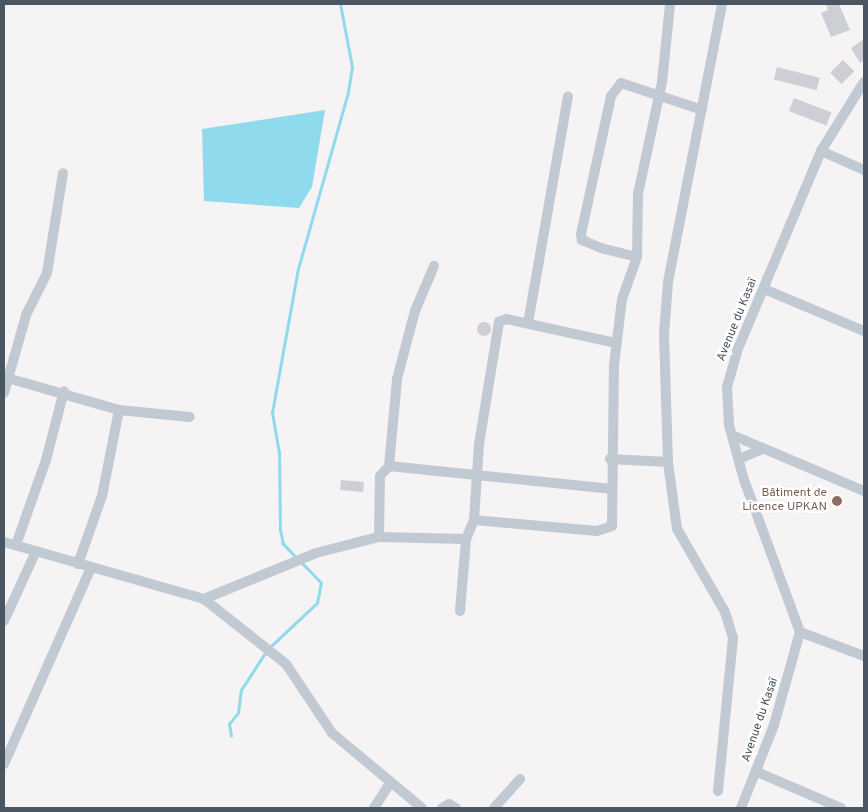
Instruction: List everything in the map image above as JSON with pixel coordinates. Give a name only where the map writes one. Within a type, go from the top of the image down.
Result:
[{"type":"street","points":[[474,520],[604,530],[613,521],[610,459],[616,343],[622,299],[637,258],[638,194],[660,95],[670,4]]},
{"type":"street","points":[[718,791],[733,638],[724,612],[677,528],[668,462],[664,314],[722,4]]},
{"type":"street","name":"Avenue du Kasaï","points":[[741,808],[757,772],[800,632],[732,435],[727,387],[764,289],[821,151],[864,82]]},
{"type":"street","points":[[637,258],[582,240],[582,227],[616,85],[660,95],[702,110]]},
{"type":"street","points":[[528,323],[568,96]]},
{"type":"street","points":[[821,151],[864,170]]},
{"type":"street","points":[[4,393],[6,377],[26,315],[51,260],[63,173]]},
{"type":"street","points":[[389,466],[396,379],[415,311],[434,266]]},
{"type":"street","points":[[764,289],[864,331]]},
{"type":"street","points":[[460,611],[466,539],[474,520],[477,477],[499,322],[528,323],[616,343]]},
{"type":"street","points":[[6,377],[64,391],[119,410],[190,417]]},
{"type":"street","points":[[16,545],[46,460],[64,391]]},
{"type":"street","points":[[78,564],[102,496],[119,410]]},
{"type":"street","points":[[732,435],[864,491]]},
{"type":"street","points":[[740,459],[762,448]]},
{"type":"street","points":[[610,459],[668,462]]},
{"type":"street","points":[[380,537],[379,483],[381,470],[389,466],[477,477],[610,488]]},
{"type":"street","points":[[204,599],[316,553],[380,537],[466,539]]},
{"type":"street","points":[[4,542],[204,599],[286,664],[332,733],[422,808]]},
{"type":"street","points":[[4,621],[36,551]]},
{"type":"street","points":[[4,764],[91,568]]},
{"type":"street","points":[[800,632],[864,656]]},
{"type":"street","points":[[757,772],[841,808]]},
{"type":"street","points":[[494,808],[520,779]]},
{"type":"street","points":[[374,808],[390,783]]},
{"type":"street","points":[[442,808],[449,804],[456,808]]},
{"type":"water","points":[[325,110],[312,187],[299,208],[204,201],[202,129]]},
{"type":"building","points":[[826,4],[839,4],[850,30],[831,37],[821,13],[828,10]]},
{"type":"building","points":[[864,39],[864,60],[860,63],[851,48]]},
{"type":"building","points":[[843,60],[854,71],[842,84],[830,73]]},
{"type":"building","points":[[777,67],[820,78],[817,90],[774,80]]},
{"type":"building","points":[[794,98],[831,112],[826,125],[789,111]]},
{"type":"building","points":[[484,322],[489,324],[491,329],[489,334],[484,336],[479,334],[477,329],[479,324]]},
{"type":"building","points":[[341,480],[364,482],[363,492],[340,490]]},
{"type":"waterway","points":[[297,559],[283,544],[280,530],[279,453],[272,413],[298,269],[348,92],[352,67],[340,4]]},
{"type":"waterway","points":[[269,648],[317,603],[321,583],[301,562]]},
{"type":"waterway","points":[[231,736],[229,724],[238,713],[241,690],[265,653]]},
{"type":"place","name":"Bâtiment de Licence UPKAN","points":[[837,501]]}]
